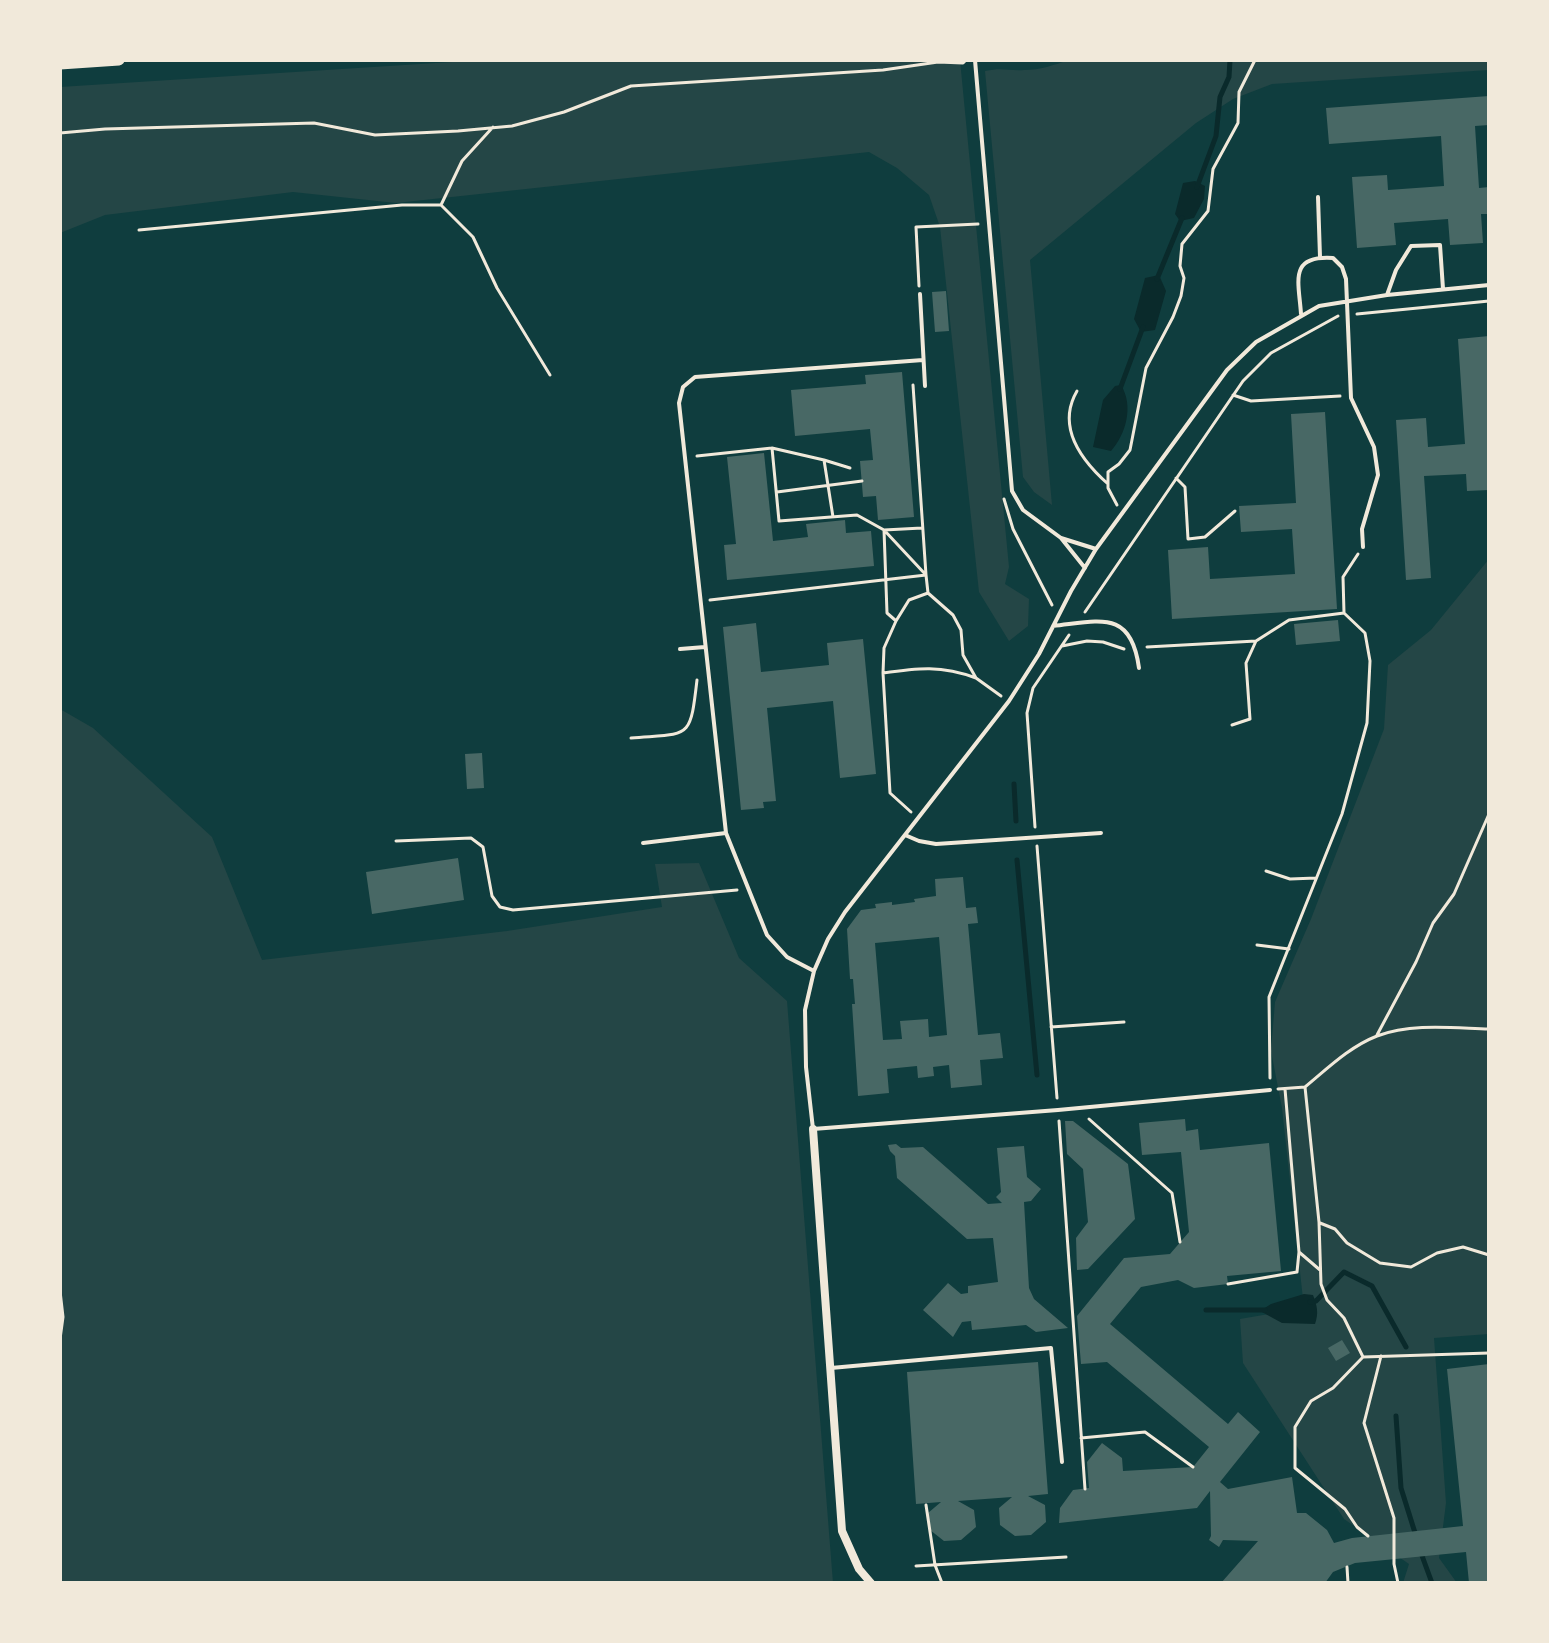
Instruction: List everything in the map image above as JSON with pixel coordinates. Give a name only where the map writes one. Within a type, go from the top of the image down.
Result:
[{"type":"street","points":[[60,64],[119,60]]},
{"type":"street","points":[[813,1129],[842,1531],[859,1569],[871,1583]]},
{"type":"lane","points":[[975,60],[1012,491],[1023,510],[1061,538],[1085,568]]},
{"type":"lane","points":[[1318,197],[1320,257]]},
{"type":"lane","points":[[1387,295],[1396,270],[1411,246],[1440,245],[1443,289]]},
{"type":"lane","points":[[1301,314],[1299,270],[1314,256],[1333,258],[1342,267],[1348,300],[1351,398],[1374,447],[1378,475],[1362,529],[1363,547]]},
{"type":"lane","points":[[1270,1090],[813,1129],[804,1038],[805,1010],[814,971],[828,939],[845,912],[1009,701],[1039,654],[1096,549],[1227,370],[1256,342],[1319,306],[1387,295],[1489,285]]},
{"type":"lane","points":[[920,294],[925,386]]},
{"type":"lane","points":[[814,971],[787,957],[767,935],[726,833],[679,403],[683,387],[695,377],[923,360]]},
{"type":"lane","points":[[1061,538],[1096,549]]},
{"type":"lane","points":[[1053,626],[1111,622],[1122,626],[1136,648],[1139,668]]},
{"type":"lane","points":[[680,649],[705,647]]},
{"type":"lane","points":[[643,843],[726,833]]},
{"type":"lane","points":[[905,835],[936,844],[1101,833]]},
{"type":"lane","points":[[831,1368],[1051,1348],[1062,1462]]},
{"type":"lane","points":[[1099,1583],[1107,1583]]},
{"type":"path","points":[[1124,511],[1115,503],[1108,484],[1108,472],[1130,450],[1146,368],[1181,296],[1184,278],[1180,266],[1182,244],[1208,211],[1213,169],[1238,123],[1239,92],[1255,60]]},
{"type":"path","points":[[60,133],[120,128],[314,123],[375,135],[512,126],[564,112],[631,86],[883,70],[938,62],[963,63]]},
{"type":"path","points":[[441,205],[462,161],[493,127]]},
{"type":"path","points":[[139,230],[402,205],[441,205],[473,237],[509,310],[550,375]]},
{"type":"path","points":[[920,294],[916,227],[990,223]]},
{"type":"path","points":[[1085,1489],[1027,713],[1033,688],[1233,395],[1271,353],[1333,316],[1489,301]]},
{"type":"path","points":[[911,361],[928,593],[953,615],[961,630],[963,655],[976,678]]},
{"type":"path","points":[[1077,391],[1070,403],[1069,430],[1085,463],[1108,484]]},
{"type":"path","points":[[1233,395],[1251,401],[1351,398]]},
{"type":"path","points":[[772,448],[779,521],[857,515],[884,530],[926,575]]},
{"type":"path","points":[[683,457],[772,448],[850,468]]},
{"type":"path","points":[[824,460],[833,517]]},
{"type":"path","points":[[1175,477],[1185,487],[1188,539],[1205,537],[1235,511]]},
{"type":"path","points":[[777,492],[862,481]]},
{"type":"path","points":[[884,530],[922,528]]},
{"type":"path","points":[[884,530],[887,613],[896,621]]},
{"type":"path","points":[[1363,547],[1343,577],[1344,613],[1365,633],[1370,661],[1367,723],[1342,814],[1269,997],[1270,1090],[1305,1087],[1335,1061],[1377,1036],[1416,1028],[1489,1029]]},
{"type":"path","points":[[699,601],[926,575]]},
{"type":"path","points":[[907,819],[912,813],[890,793],[884,648],[909,600],[928,593]]},
{"type":"path","points":[[1060,646],[1087,641],[1103,642],[1121,650],[1256,641],[1289,620],[1344,613]]},
{"type":"path","points":[[1232,725],[1250,719],[1246,663],[1256,641]]},
{"type":"path","points":[[883,673],[925,667],[953,669],[976,678],[1027,713]]},
{"type":"path","points":[[631,738],[677,734],[687,729],[692,720],[698,669],[708,669]]},
{"type":"path","points":[[1377,1036],[1433,923],[1454,894],[1489,814]]},
{"type":"path","points":[[396,841],[471,838],[478,841],[483,847],[492,896],[500,907],[513,910],[748,888]]},
{"type":"path","points":[[1266,871],[1290,879],[1316,878]]},
{"type":"path","points":[[1257,945],[1289,949]]},
{"type":"path","points":[[1051,1027],[1124,1022]]},
{"type":"path","points":[[1305,1087],[1319,1222],[1321,1284],[1327,1300],[1344,1318],[1363,1357]]},
{"type":"path","points":[[1228,1284],[1297,1272],[1299,1252],[1285,1089]]},
{"type":"path","points":[[1077,1108],[1172,1193],[1180,1242]]},
{"type":"path","points":[[1319,1222],[1335,1229],[1347,1243],[1380,1263],[1411,1267],[1437,1253],[1463,1247],[1489,1255]]},
{"type":"path","points":[[1299,1252],[1320,1270]]},
{"type":"path","points":[[60,1291],[63,1317],[60,1339]]},
{"type":"path","points":[[1368,1536],[1357,1527],[1345,1509],[1295,1468],[1295,1427],[1311,1401],[1333,1388],[1363,1357],[1489,1353]]},
{"type":"path","points":[[1381,1356],[1364,1423],[1394,1518],[1394,1564],[1398,1583]]},
{"type":"path","points":[[1081,1438],[1145,1432],[1193,1467]]},
{"type":"path","points":[[926,1505],[935,1565],[942,1583]]},
{"type":"path","points":[[916,1566],[1066,1557]]},
{"type":"path","points":[[1347,1567],[1348,1583]]},
{"type":"shaded area","points":[[483,60],[960,60],[1009,567],[1005,584],[1029,599],[1028,626],[1009,641],[979,592],[940,227],[929,195],[897,168],[869,152],[396,203],[293,192],[105,215],[60,233],[60,87]]},
{"type":"shaded area","points":[[1069,60],[1489,60],[1489,70],[1272,84],[1233,99],[1196,123],[1030,260],[1052,505],[1034,492],[1023,477],[985,71],[1036,69]]},
{"type":"shaded area","points":[[1195,181],[1205,186],[1204,199],[1194,218],[1180,221],[1175,214],[1183,183]]},
{"type":"shaded area","points":[[1159,275],[1166,291],[1155,330],[1141,332],[1134,319],[1145,278]]},
{"type":"shaded area","points":[[1121,385],[1128,411],[1121,436],[1111,451],[1093,447],[1103,400],[1115,386]]},
{"type":"shaded area","points":[[1489,559],[1489,1334],[1434,1338],[1446,1503],[1439,1558],[1457,1583],[1403,1583],[1409,1564],[1344,1519],[1243,1363],[1240,1319],[1304,1308],[1282,1108],[1271,1051],[1275,1002],[1311,919],[1384,729],[1388,665],[1431,630]]},
{"type":"shaded area","points":[[60,709],[93,728],[212,837],[262,960],[507,931],[662,907],[655,864],[699,863],[739,958],[787,1001],[833,1583],[60,1583]]},
{"type":"shaded area","points":[[1304,1294],[1313,1295],[1317,1313],[1315,1324],[1282,1323],[1260,1311],[1271,1304]]},
{"type":"building","points":[[1489,96],[1489,125],[1475,126],[1479,188],[1489,187],[1489,214],[1481,214],[1483,243],[1450,245],[1448,219],[1394,223],[1396,245],[1357,248],[1352,177],[1387,175],[1388,190],[1444,186],[1441,136],[1329,144],[1326,108]]},
{"type":"building","points":[[946,291],[949,331],[935,332],[932,292]]},
{"type":"building","points":[[1489,336],[1489,490],[1467,491],[1466,474],[1424,476],[1431,578],[1406,580],[1396,420],[1426,418],[1428,447],[1465,444],[1458,339]]},
{"type":"building","points":[[902,372],[914,517],[878,520],[876,496],[863,497],[860,461],[873,460],[870,429],[795,436],[791,390],[866,384],[865,375]]},
{"type":"building","points":[[1325,412],[1337,609],[1172,619],[1168,550],[1208,547],[1210,579],[1295,574],[1292,529],[1241,532],[1239,506],[1296,503],[1291,414]]},
{"type":"building","points":[[764,453],[773,541],[808,537],[806,524],[845,520],[846,533],[871,531],[874,566],[727,580],[724,545],[736,544],[727,457]]},
{"type":"building","points":[[1338,620],[1340,641],[1296,645],[1294,624]]},
{"type":"building","points":[[756,623],[761,672],[829,665],[827,643],[863,639],[876,774],[840,778],[833,701],[767,708],[776,801],[763,802],[764,808],[741,810],[723,627]]},
{"type":"building","points":[[482,753],[484,788],[467,789],[465,754]]},
{"type":"building","points":[[458,858],[464,900],[372,914],[366,872]]},
{"type":"building","points":[[963,877],[966,908],[976,907],[978,923],[968,924],[978,1035],[1000,1033],[1003,1058],[980,1060],[982,1085],[951,1088],[949,1065],[933,1067],[934,1076],[918,1078],[917,1066],[887,1069],[889,1093],[858,1096],[852,1004],[855,1004],[847,929],[861,910],[876,908],[875,904],[915,902],[914,899],[936,896],[935,879]],"holes":[[[939,937],[947,1035],[929,1037],[928,1019],[900,1021],[902,1039],[883,1040],[875,943]]]},
{"type":"building","points":[[1185,1119],[1186,1131],[1198,1129],[1200,1150],[1269,1143],[1281,1271],[1227,1276],[1228,1284],[1194,1288],[1178,1280],[1141,1287],[1110,1324],[1228,1424],[1238,1412],[1260,1432],[1220,1482],[1228,1489],[1292,1477],[1297,1513],[1306,1513],[1327,1530],[1334,1543],[1352,1538],[1463,1526],[1447,1369],[1489,1364],[1489,1583],[1469,1583],[1466,1552],[1355,1563],[1333,1572],[1325,1583],[1221,1583],[1258,1541],[1223,1540],[1219,1547],[1209,1540],[1210,1491],[1197,1508],[1059,1523],[1060,1508],[1073,1490],[1089,1488],[1087,1462],[1102,1443],[1122,1458],[1123,1471],[1193,1467],[1209,1447],[1107,1362],[1081,1364],[1077,1316],[1124,1258],[1170,1254],[1189,1232],[1181,1152],[1142,1155],[1139,1123]]},
{"type":"building","points":[[1065,1121],[1073,1121],[1128,1164],[1135,1219],[1088,1269],[1077,1270],[1076,1238],[1088,1222],[1083,1169],[1067,1154]]},
{"type":"building","points":[[896,1144],[901,1148],[923,1147],[988,1204],[1002,1203],[996,1197],[1001,1192],[997,1148],[1024,1146],[1027,1177],[1041,1189],[1031,1201],[1024,1202],[1029,1288],[1034,1299],[1068,1328],[1036,1332],[1026,1325],[972,1330],[971,1321],[962,1322],[953,1337],[923,1310],[948,1283],[961,1294],[968,1293],[968,1286],[998,1282],[993,1238],[967,1239],[897,1178],[895,1156],[888,1145]]},
{"type":"building","points":[[1342,1340],[1350,1353],[1336,1361],[1328,1348]]},
{"type":"building","points":[[1038,1362],[1048,1494],[1028,1496],[1045,1505],[1046,1522],[1031,1535],[1015,1536],[1000,1525],[999,1508],[1012,1497],[958,1501],[974,1510],[976,1527],[961,1540],[944,1541],[930,1530],[928,1513],[941,1502],[916,1504],[907,1372]]},
{"type":"waterway","points":[[1197,187],[1216,136],[1220,97],[1229,77],[1230,60]]},
{"type":"waterway","points":[[1157,279],[1182,218]]},
{"type":"waterway","points":[[1120,389],[1143,327]]},
{"type":"waterway","points":[[1014,784],[1016,821]]},
{"type":"waterway","points":[[1017,860],[1037,1075]]},
{"type":"waterway","points":[[1310,1302],[1316,1301],[1344,1272],[1372,1286],[1406,1347]]},
{"type":"waterway","points":[[1206,1310],[1265,1310]]},
{"type":"waterway","points":[[1396,1416],[1401,1488],[1416,1536]]},
{"type":"waterway","points":[[1421,1553],[1432,1583]]}]
